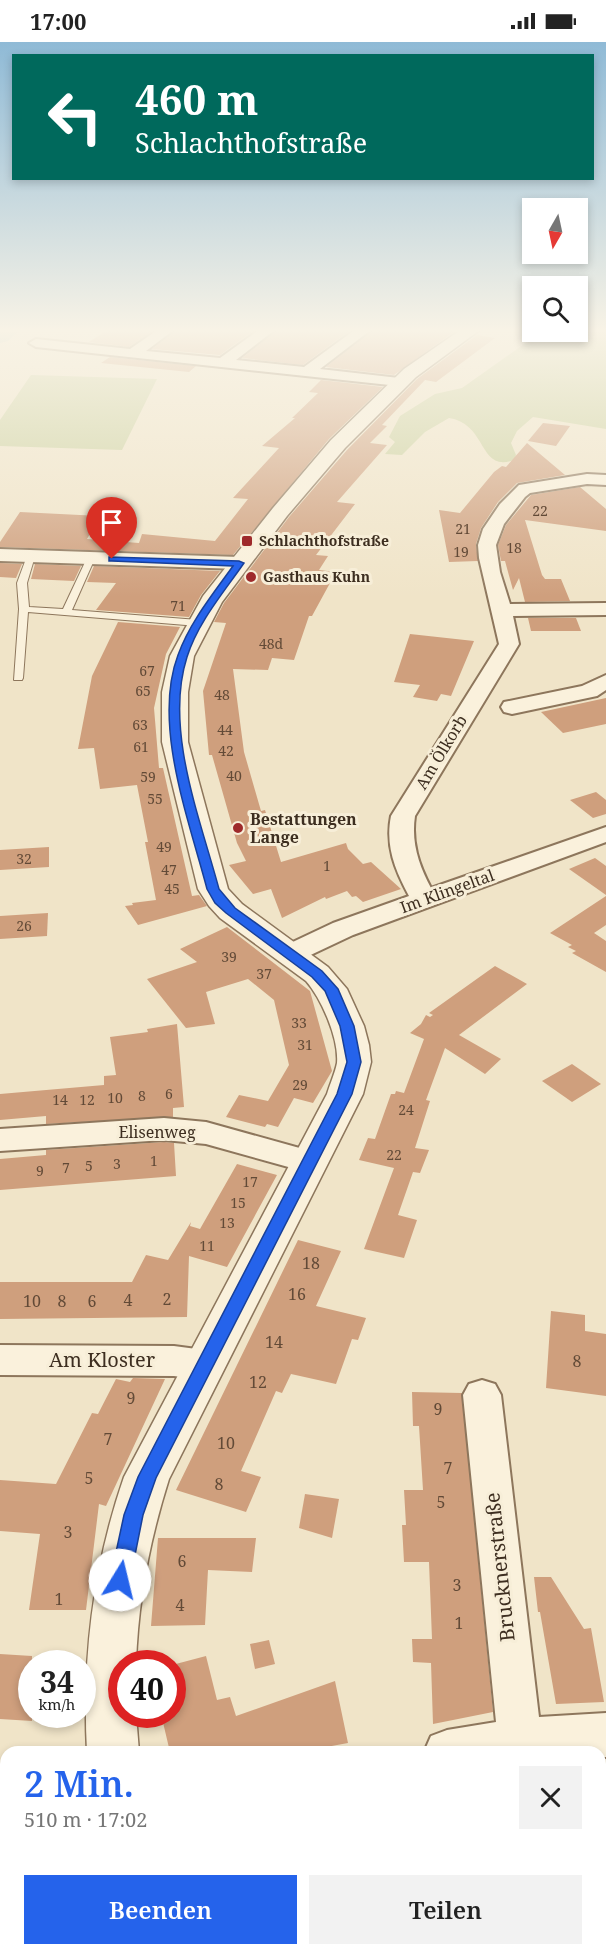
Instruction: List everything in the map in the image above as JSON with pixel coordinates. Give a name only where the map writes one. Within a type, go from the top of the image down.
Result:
[{"type":"street","points":[[112,1746],[109,1705],[115,1619],[123,1560],[133,1515],[147,1477],[345,1094],[354,1062],[347,1026],[331,989],[317,974],[220,900],[213,889],[175,742],[173,717],[176,679],[182,656],[198,623],[239,563],[338,444],[363,418]]},
{"type":"street","name":"Am Ölkorb","points":[[424,899],[405,857],[400,841],[400,829],[412,799],[472,700],[506,651],[508,638],[486,543],[495,524],[519,493],[533,486],[587,479],[606,480]]},
{"type":"street","points":[[0,555],[239,563]]},
{"type":"street","points":[[502,610],[606,609]]},
{"type":"street","points":[[512,707],[589,691],[606,681]]},
{"type":"street","name":"Im Klingeltal","points":[[290,954],[343,929],[606,834]]},
{"type":"street","name":"Elisenweg","points":[[0,1140],[164,1129],[187,1130],[310,1162]]},
{"type":"street","name":"Am Kloster","points":[[0,1360],[174,1361],[204,1365]]},
{"type":"street","name":"Brucknerstraße","points":[[482,1395],[520,1740]]},
{"type":"street","points":[[484,1746],[520,1740],[606,1735]]},
{"type":"lane","points":[[18,678],[24,609],[22,583],[31,556]]},
{"type":"lane","points":[[67,611],[91,558]]},
{"type":"lane","points":[[24,609],[198,623]]},
{"type":"green space","points":[[138,418],[122,450],[0,446],[0,420]]},
{"type":"green space","points":[[399,418],[448,418],[425,432],[402,455],[385,454],[395,442],[389,437]]},
{"type":"green space","points":[[450,418],[531,418],[517,431],[511,443],[516,455],[514,460],[502,462],[494,460],[471,429],[462,422]]},
{"type":"green space","points":[[541,418],[606,418],[606,429]]},
{"type":"building","points":[[295,418],[350,418],[329,439],[233,555],[0,547],[0,542],[20,512],[100,516],[87,539],[139,543],[142,534],[215,541],[248,499],[233,498],[279,448],[262,446]]},
{"type":"building","points":[[378,418],[388,418],[382,425],[387,426],[370,443],[387,445],[337,502],[355,504],[316,555],[328,556],[319,570],[336,572],[312,616],[309,616],[294,660],[272,658],[268,670],[233,669],[244,752],[261,811],[265,810],[281,862],[346,843],[348,849],[363,864],[371,862],[401,889],[363,902],[356,896],[352,897],[347,891],[326,899],[325,897],[282,918],[271,889],[253,894],[229,865],[246,861],[237,843],[212,755],[209,755],[203,691],[226,623],[214,622],[224,603],[289,517],[347,450]]},
{"type":"building","points":[[543,423],[570,426],[556,446],[528,441]]},
{"type":"building","points":[[527,443],[565,475],[517,483],[498,502],[481,528],[476,544],[478,561],[449,562],[439,510],[460,513],[494,472],[502,466],[506,467]]},
{"type":"building","points":[[580,487],[606,509],[606,531],[525,520],[542,575],[545,579],[561,579],[570,601],[525,602],[519,578],[513,590],[505,561],[501,561],[498,545],[506,525],[531,495]]},
{"type":"building","points":[[0,563],[22,564],[16,578],[0,577]]},
{"type":"building","points":[[35,564],[81,566],[74,581],[31,579]]},
{"type":"building","points":[[94,566],[220,571],[201,595],[189,617],[96,610],[116,583],[87,582]]},
{"type":"building","points":[[528,618],[576,618],[581,631],[531,631]]},
{"type":"building","points":[[118,622],[180,627],[166,654],[154,708],[159,768],[163,768],[192,896],[199,895],[207,906],[138,925],[125,906],[156,900],[137,785],[100,789],[94,748],[78,749],[92,676]]},
{"type":"building","points":[[410,634],[474,641],[451,696],[441,694],[437,701],[413,697],[420,685],[394,682]]},
{"type":"building","points":[[606,698],[606,724],[563,733],[541,712]]},
{"type":"building","points":[[596,792],[606,800],[606,814],[593,818],[570,800]]},
{"type":"building","points":[[49,847],[49,867],[0,870],[0,850]]},
{"type":"building","points":[[595,858],[606,866],[606,895],[569,869]]},
{"type":"building","points":[[606,896],[606,925],[594,933],[606,941],[606,972],[572,953],[576,951],[568,947],[572,945],[550,933]]},
{"type":"building","points":[[48,913],[47,936],[0,939],[0,916]]},
{"type":"building","points":[[227,927],[310,991],[332,1071],[313,1103],[294,1098],[278,1127],[267,1124],[265,1127],[226,1117],[239,1095],[268,1101],[289,1065],[274,1000],[248,979],[206,992],[215,1024],[186,1028],[147,979],[197,962],[180,949]]},
{"type":"building","points":[[495,966],[527,984],[459,1035],[501,1059],[485,1074],[445,1048],[426,1100],[430,1101],[415,1148],[429,1150],[420,1173],[413,1172],[398,1215],[417,1220],[404,1258],[364,1249],[394,1168],[359,1160],[368,1138],[375,1139],[391,1094],[395,1094],[396,1091],[404,1093],[424,1039],[410,1033],[421,1024],[426,1015],[430,1017],[433,1015],[429,1013]]},
{"type":"building","points":[[177,1024],[184,1107],[173,1108],[173,1117],[46,1124],[46,1116],[0,1120],[0,1094],[104,1085],[104,1076],[116,1075],[110,1037],[148,1032],[147,1029]]},
{"type":"building","points":[[572,1064],[601,1084],[572,1102],[542,1081]]},
{"type":"building","points":[[174,1143],[176,1176],[0,1190],[0,1159],[46,1155],[46,1150]]},
{"type":"building","points":[[237,1164],[277,1175],[227,1267],[189,1256],[187,1317],[0,1319],[0,1282],[132,1282],[146,1255],[168,1260],[191,1222],[190,1226],[200,1229]]},
{"type":"building","points":[[298,1240],[341,1251],[316,1306],[366,1318],[358,1340],[352,1339],[336,1384],[291,1374],[282,1393],[276,1391],[241,1471],[261,1477],[246,1512],[176,1490]]},
{"type":"building","points":[[551,1311],[585,1315],[585,1331],[606,1334],[606,1396],[546,1388]]},
{"type":"building","points":[[133,1378],[165,1379],[106,1506],[99,1504],[86,1610],[29,1610],[40,1534],[0,1531],[0,1480],[56,1484],[92,1413],[98,1414],[116,1379],[130,1382]]},
{"type":"building","points":[[412,1392],[462,1393],[493,1712],[433,1724],[431,1663],[413,1662],[412,1639],[432,1639],[429,1562],[404,1562],[402,1525],[406,1525],[404,1490],[423,1490],[419,1426],[413,1426]]},
{"type":"building","points":[[305,1494],[339,1499],[332,1538],[299,1528]]},
{"type":"building","points":[[158,1538],[256,1538],[252,1572],[208,1570],[205,1625],[151,1626]]},
{"type":"building","points":[[534,1577],[551,1577],[584,1629],[591,1628],[604,1702],[556,1704],[540,1612],[538,1612]]},
{"type":"building","points":[[269,1640],[275,1664],[255,1669],[250,1644]]},
{"type":"building","points":[[0,1654],[18,1655],[18,1720],[0,1719]]},
{"type":"building","points":[[206,1656],[217,1700],[230,1697],[236,1716],[335,1681],[348,1743],[332,1746],[169,1746],[164,1728],[186,1728],[186,1661]]},
{"type":"place","name":"Schlachthofstraße","points":[[247,541]]},
{"type":"place","name":"Gasthaus Kuhn","points":[[251,577]]},
{"type":"place","name":"Bestattungen Lange","points":[[238,828]]},
{"type":"route","points":[[112,559],[239,563],[211,601],[182,656],[176,679],[173,717],[175,742],[213,889],[231,911],[317,974],[331,989],[347,1026],[354,1062],[345,1094],[147,1477],[133,1515],[120,1580]]}]
